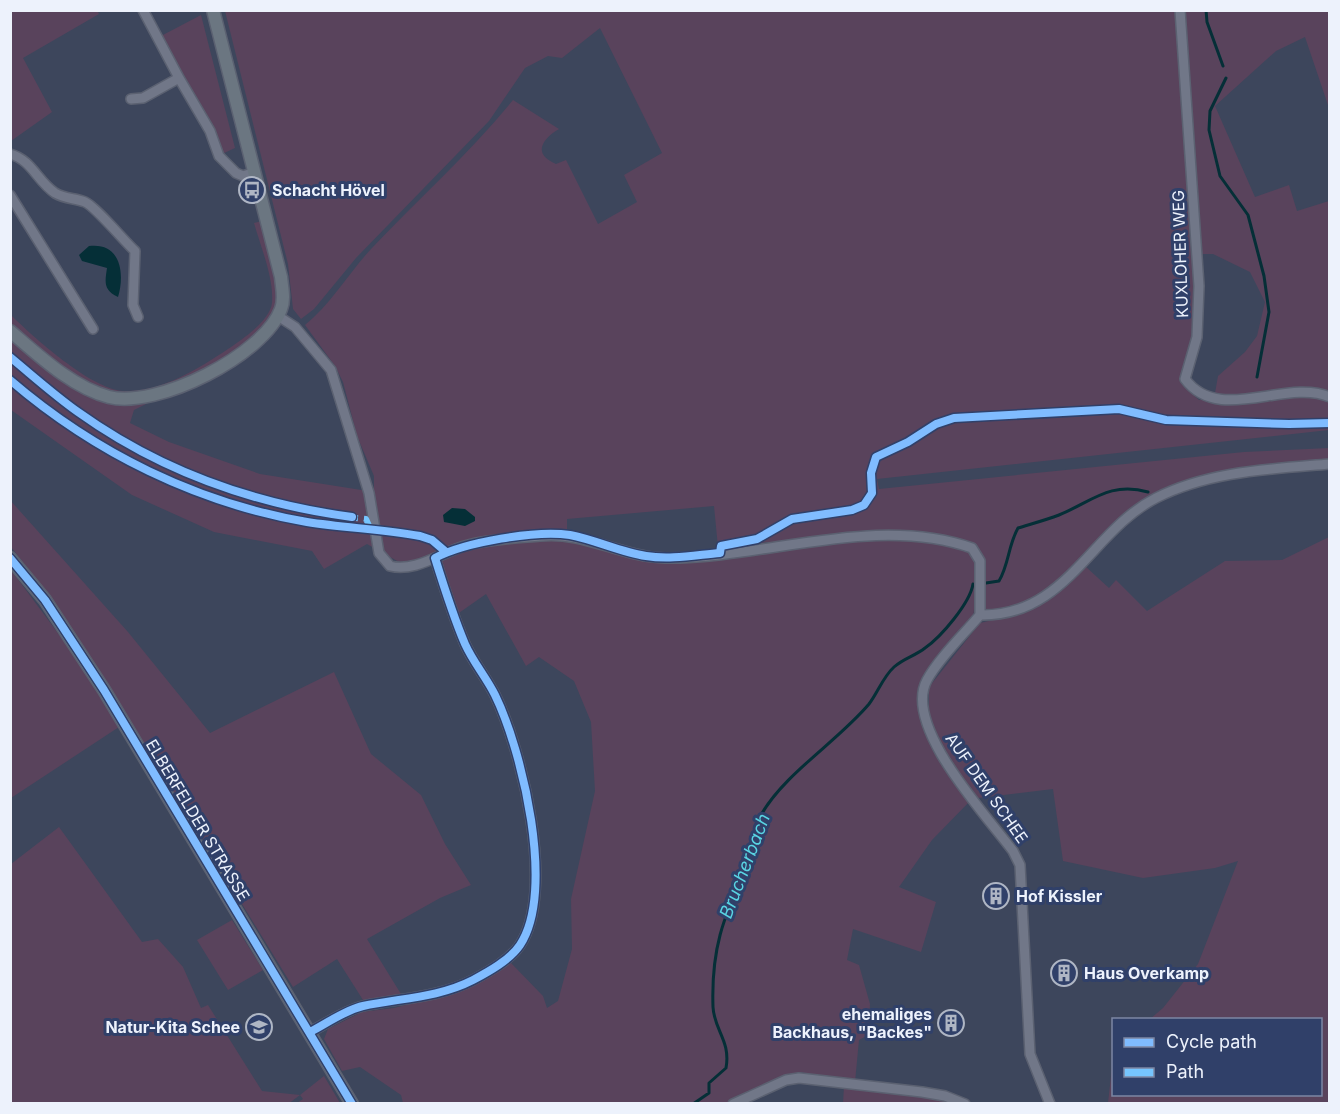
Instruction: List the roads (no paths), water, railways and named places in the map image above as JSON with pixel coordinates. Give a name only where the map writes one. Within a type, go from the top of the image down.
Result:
[{"type":"main road","points":[[10,331],[73,379],[99,394],[122,399],[150,397],[193,382],[234,357],[270,327],[278,316],[283,298],[281,277],[213,10]]},
{"type":"main road","name":"ELBERFELDER STRASSE","points":[[10,558],[45,600],[104,690],[352,1104]]},
{"type":"street","points":[[143,10],[210,131],[219,156],[236,173],[243,176],[255,172]]},
{"type":"street","name":"KUXLOHER WEG","points":[[1180,10],[1199,286],[1197,337],[1185,379],[1193,390],[1215,398],[1254,398],[1308,392],[1329,397]]},
{"type":"street","points":[[131,99],[143,98],[179,78]]},
{"type":"street","points":[[10,154],[21,157],[30,164],[53,192],[69,199],[87,202],[135,251],[133,305],[138,317]]},
{"type":"street","points":[[10,195],[93,328]]},
{"type":"street","points":[[278,316],[296,327],[331,370],[369,493],[380,553],[390,566],[397,568],[435,558],[469,544],[552,534],[568,535],[647,556],[666,558],[862,538],[933,536],[972,548],[980,561],[980,615],[996,615],[1016,611],[1052,592],[1145,504],[1172,490],[1201,480],[1264,470],[1329,464]]},
{"type":"street","points":[[310,1032],[360,1006],[445,992],[473,980],[503,961],[519,947],[530,926],[536,871],[535,854],[528,801],[517,757],[495,696],[466,646],[435,558]]},
{"type":"street","name":"AUF DEM SCHEE","points":[[980,615],[927,680],[922,705],[928,729],[940,753],[1013,851],[1020,865],[1030,1054],[1050,1104]]},
{"type":"street","points":[[733,1104],[786,1080],[799,1078],[922,1092],[945,1096],[964,1104]]},
{"type":"waterway","name":"Brucherbach","points":[[1206,10],[1207,22],[1223,66]]},
{"type":"waterway","name":"Brucherbach","points":[[1226,78],[1210,111],[1209,130],[1220,176],[1248,215],[1264,276],[1269,312],[1257,377]]},
{"type":"waterway","name":"Brucherbach","points":[[986,583],[999,581],[1018,528],[1059,515],[1101,494],[1123,489],[1148,492]]},
{"type":"waterway","name":"Brucherbach","points":[[693,1104],[709,1093],[709,1083],[726,1068],[726,1050],[713,1007],[716,951],[725,919],[748,861],[761,815],[783,786],[869,704],[894,667],[932,643],[946,628],[961,610],[973,584]]},
{"type":"place","name":"Schacht Hövel","points":[[252,190]]},
{"type":"place","name":"Hof Kissler","points":[[996,896]]},
{"type":"place","name":"Haus Overkamp","points":[[1064,973]]},
{"type":"place","name":"ehemaliges Backhaus, \"Backes\"","points":[[951,1023]]},
{"type":"place","name":"Natur-Kita Schee","points":[[259,1027]]}]
